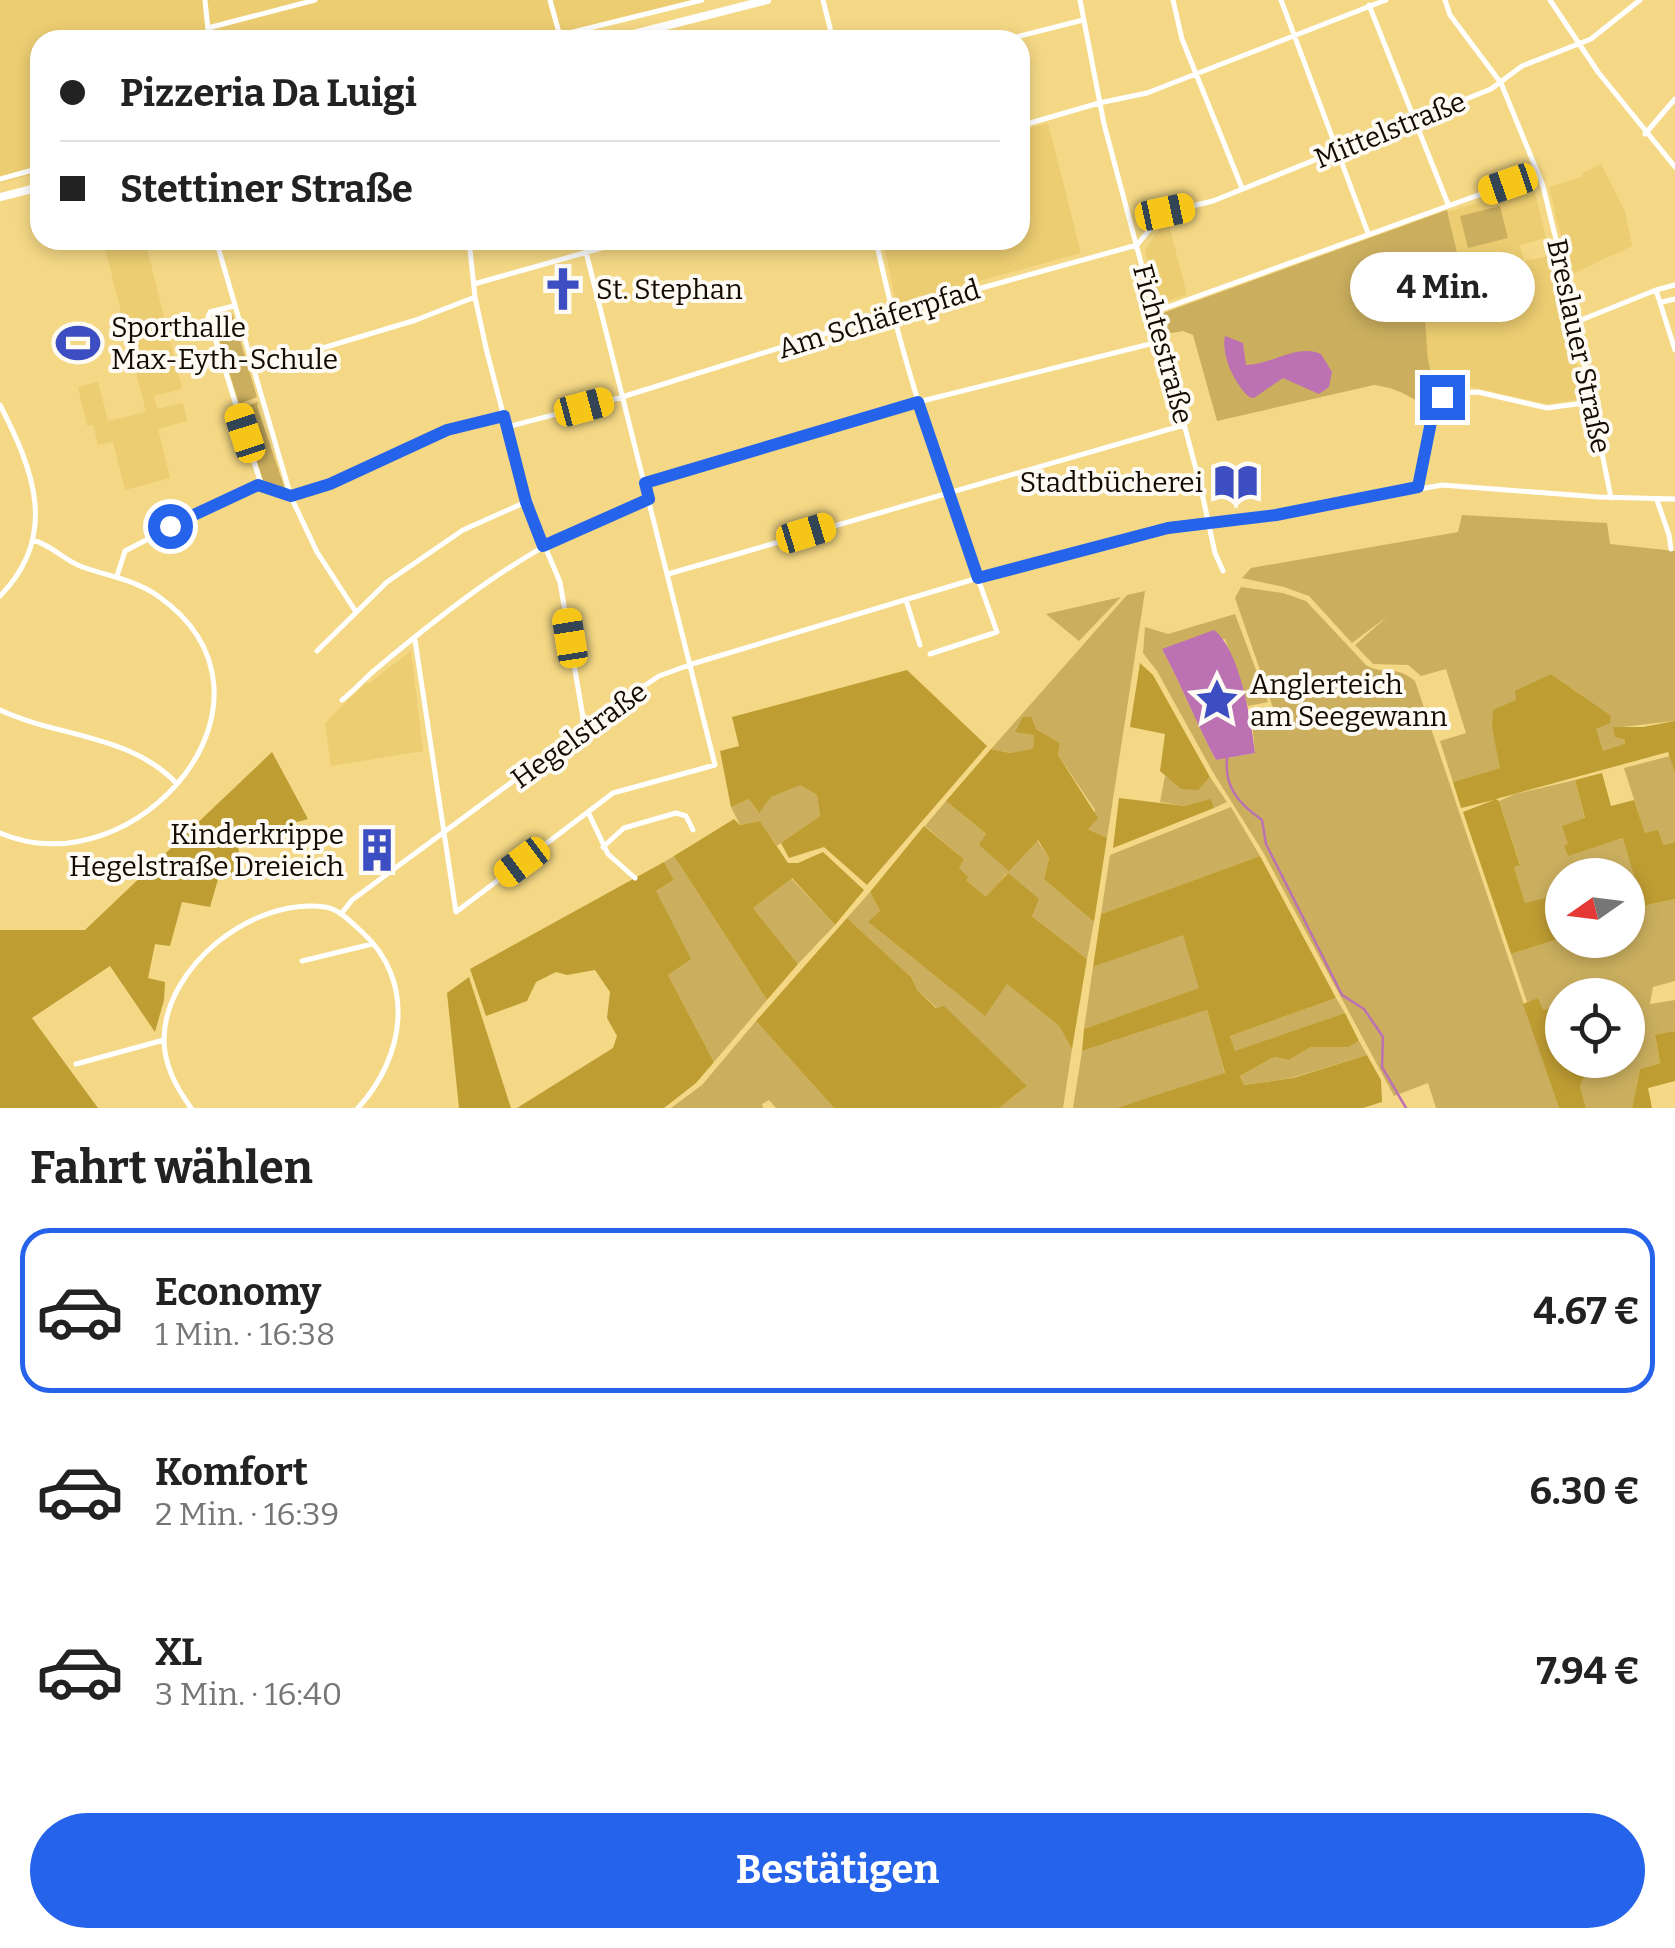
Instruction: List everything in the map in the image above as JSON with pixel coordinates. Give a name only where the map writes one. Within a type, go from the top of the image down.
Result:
[{"type":"street","points":[[205,0],[208,28],[315,0]]},
{"type":"street","points":[[550,0],[558,30]]},
{"type":"street","points":[[590,30],[702,0]]},
{"type":"street","points":[[649,30],[767,0]]},
{"type":"street","points":[[823,0],[830,30]]},
{"type":"street","name":"Fichtestraße","points":[[1080,0],[1099,103],[1222,571]]},
{"type":"street","points":[[1173,0],[1180,32],[1242,188]]},
{"type":"street","points":[[1280,0],[1368,233]]},
{"type":"street","points":[[1030,123],[1099,103],[1133,98],[1386,0]]},
{"type":"street","name":"Breslauer Straße","points":[[1445,0],[1450,15],[1502,83],[1538,174],[1576,322],[1611,498]]},
{"type":"street","points":[[1550,0],[1645,134],[1675,168]]},
{"type":"street","name":"Mittelstraße","points":[[1137,245],[1165,212],[1207,203],[1502,83],[1522,66],[1579,45],[1640,0]]},
{"type":"street","points":[[1368,5],[1448,204]]},
{"type":"street","points":[[1030,33],[1083,20]]},
{"type":"street","points":[[1645,134],[1675,99]]},
{"type":"street","points":[[0,178],[30,170]]},
{"type":"street","points":[[1154,312],[1538,174]]},
{"type":"street","points":[[0,197],[30,190]]},
{"type":"street","name":"Am Schäferpfad","points":[[507,427],[622,397],[891,313],[1137,245]]},
{"type":"street","points":[[219,250],[291,496],[316,552],[356,612]]},
{"type":"street","points":[[470,250],[475,297],[526,502],[560,582],[585,730]]},
{"type":"street","points":[[414,640],[456,912],[616,791],[715,765],[586,250]]},
{"type":"street","points":[[474,284],[597,250]]},
{"type":"street","points":[[878,250],[891,313],[918,402],[997,632],[930,654]]},
{"type":"street","points":[[1576,322],[1675,284]]},
{"type":"street","points":[[1656,290],[1675,350]]},
{"type":"street","points":[[253,369],[416,320],[475,297]]},
{"type":"street","points":[[1662,302],[1675,298]]},
{"type":"street","points":[[234,306],[210,312],[208,316],[261,484]]},
{"type":"street","points":[[645,483],[918,402],[1162,341]]},
{"type":"street","points":[[1418,487],[1433,412],[1447,394],[1478,392],[1546,408],[1592,402]]},
{"type":"street","points":[[0,406],[32,481],[36,508],[33,540],[20,570],[0,596]]},
{"type":"street","points":[[117,576],[125,551],[202,509],[261,484],[291,496],[330,484],[447,430],[504,416]]},
{"type":"street","points":[[668,574],[1184,424]]},
{"type":"street","name":"Hegelstraße","points":[[341,914],[352,900],[658,676],[692,664],[978,578],[1168,528],[1276,515],[1442,484],[1611,498],[1675,499]]},
{"type":"street","points":[[342,700],[508,566],[543,546],[649,499]]},
{"type":"street","points":[[1656,499],[1670,535],[1671,549]]},
{"type":"street","points":[[318,650],[387,582],[463,530],[526,502]]},
{"type":"street","points":[[0,833],[52,844],[89,840],[144,812],[177,784],[199,756],[211,728],[215,698],[211,664],[200,638],[181,615],[150,590],[75,564],[33,540]]},
{"type":"street","points":[[906,600],[920,645]]},
{"type":"street","points":[[0,710],[144,756],[177,784]]},
{"type":"street","points":[[588,812],[603,847],[635,878]]},
{"type":"street","points":[[603,847],[620,830],[676,813],[686,816],[694,830]]},
{"type":"street","points":[[191,1108],[173,1080],[164,1040],[168,1013],[180,986],[208,951],[229,934],[284,910],[326,907],[341,914],[373,944],[392,972],[398,994],[398,1019],[386,1067],[358,1108]]},
{"type":"street","points":[[302,961],[373,944]]},
{"type":"street","points":[[76,1064],[164,1040]]},
{"type":"shaded area","points":[[0,0],[704,0],[593,30],[30,30],[30,176],[0,183]]},
{"type":"shaded area","points":[[1048,123],[1081,253],[896,304],[885,250],[1030,250],[1030,128]]},
{"type":"shaded area","points":[[1601,164],[1625,211],[1632,246],[1570,275],[1549,187],[1582,177],[1582,173]]},
{"type":"shaded area","points":[[1530,186],[1546,238],[1520,245],[1524,261],[1551,256],[1584,393],[1578,400],[1546,404],[1471,387],[1456,387],[1437,395],[1428,360],[1424,305],[1460,261],[1448,212]]},
{"type":"shaded area","points":[[1500,206],[1508,238],[1468,248],[1460,216]]},
{"type":"shaded area","points":[[1447,210],[1459,260],[1424,305],[1428,360],[1437,396],[1430,409],[1398,391],[1374,385],[1217,421],[1193,335],[1183,331],[1165,334],[1160,314]]},
{"type":"shaded area","points":[[1167,217],[1187,295],[1159,304],[1145,250]]},
{"type":"shaded area","points":[[106,250],[147,250],[182,389],[154,396],[157,409],[183,403],[187,421],[158,429],[170,478],[125,490],[113,442],[98,445],[93,425],[87,426],[78,387],[98,382],[108,421],[146,412]]},
{"type":"shaded area","points":[[232,313],[257,397],[239,404],[212,316]]},
{"type":"shaded area","points":[[1225,336],[1243,343],[1246,365],[1303,351],[1321,354],[1332,372],[1329,387],[1319,394],[1283,378],[1254,398],[1249,397],[1230,368]]},
{"type":"shaded area","points":[[258,402],[285,489],[263,480],[240,408]]},
{"type":"shaded area","points":[[1462,515],[1607,523],[1610,544],[1675,551],[1675,721],[1613,728],[1624,738],[1625,745],[1602,752],[1581,695],[1551,674],[1517,700],[1492,728],[1501,768],[1453,782],[1440,741],[1466,733],[1446,669],[1421,676],[1408,665],[1373,664],[1355,645],[1388,616],[1352,643],[1309,596],[1242,578],[1251,568],[1458,532]]},
{"type":"shaded area","points":[[1241,587],[1306,601],[1366,665],[1402,673],[1415,681],[1545,1066],[1545,1078],[1549,1078],[1559,1108],[1436,1108],[1428,1083],[1394,1096],[1263,852],[1143,653],[1145,627],[1168,634],[1235,614],[1268,702],[1248,706],[1225,639],[1162,649],[1216,760],[1255,753],[1252,724],[1275,713],[1235,598]]},
{"type":"shaded area","points":[[1145,591],[1107,838],[1088,829],[1095,810],[1058,755],[1060,743],[1036,729],[1016,732],[1035,735],[1033,750],[1010,753],[991,749],[1127,595]]},
{"type":"shaded area","points":[[1121,597],[1079,641],[1046,614]]},
{"type":"shaded area","name":"Anglerteich am Seegewann","points":[[1214,630],[1237,669],[1255,753],[1216,760],[1162,649]]},
{"type":"shaded area","points":[[411,651],[423,751],[331,766],[325,723],[366,682]]},
{"type":"shaded area","points":[[1140,663],[1153,675],[1210,777],[1198,790],[1181,789],[1160,771],[1165,734],[1130,727]]},
{"type":"shaded area","points":[[907,670],[987,746],[867,885],[824,847],[789,858],[781,843],[820,816],[817,795],[800,785],[771,797],[759,813],[749,799],[731,807],[720,751],[739,746],[732,717]]},
{"type":"shaded area","points":[[1551,674],[1611,716],[1610,723],[1596,729],[1603,751],[1625,744],[1624,739],[1615,737],[1613,727],[1675,721],[1675,773],[1668,752],[1496,799],[1520,865],[1514,867],[1525,903],[1545,898],[1545,943],[1511,954],[1463,812],[1494,800],[1461,808],[1453,782],[1500,768],[1492,728],[1493,710],[1516,700],[1515,691]]},
{"type":"shaded area","points":[[1023,717],[1031,717],[1036,729],[1060,743],[1058,755],[1098,818],[1088,829],[1107,838],[1094,922],[1044,879],[1049,858],[1038,840],[1009,871],[979,845],[986,834],[946,801],[991,749],[1010,753],[1033,749],[1034,735],[1015,732]]},
{"type":"shaded area","points":[[272,752],[308,819],[236,839],[245,878],[219,876],[210,907],[182,902],[170,946],[155,944],[148,978],[165,982],[155,1032],[110,966],[32,1018],[98,1108],[0,1108],[0,930],[85,930]]},
{"type":"shaded area","points":[[1670,756],[1675,773],[1675,842],[1663,845],[1645,834],[1624,768]]},
{"type":"shaded area","points":[[1602,773],[1611,806],[1634,800],[1645,833],[1658,830],[1663,845],[1675,842],[1675,899],[1645,906],[1645,858],[1629,858],[1623,838],[1568,856],[1562,826],[1585,818],[1575,780]]},
{"type":"shaded area","points":[[1165,776],[1197,790],[1210,777],[1227,802],[1214,808],[1211,800],[1185,806],[1160,802]]},
{"type":"shaded area","points":[[1575,780],[1585,819],[1568,844],[1567,855],[1624,838],[1630,858],[1545,858],[1545,898],[1525,904],[1514,867],[1520,864],[1499,801]]},
{"type":"shaded area","points":[[799,784],[817,795],[820,816],[777,846],[760,821],[740,825],[731,807],[749,799],[758,812],[771,797]]},
{"type":"shaded area","points":[[1119,798],[1185,806],[1211,799],[1214,808],[1113,848]]},
{"type":"shaded area","points":[[946,801],[987,835],[1037,840],[1049,858],[1044,879],[1094,922],[1087,959],[1031,915],[1007,873],[987,898],[965,879],[958,868],[964,859],[925,826]]},
{"type":"shaded area","points":[[1231,807],[1260,856],[1101,914],[1110,855]]},
{"type":"shaded area","points":[[734,819],[740,825],[760,821],[788,863],[823,852],[864,890],[835,925],[792,878],[753,908],[798,964],[767,1000],[674,856]]},
{"type":"shaded area","points":[[924,826],[964,859],[959,868],[968,877],[966,880],[986,897],[1008,873],[1039,899],[1032,916],[1087,959],[1072,1049],[1059,1026],[1007,984],[985,1016],[868,922],[880,911],[870,892]]},
{"type":"shaded area","points":[[674,856],[767,1000],[714,1062],[668,975],[656,891],[674,880],[664,862]]},
{"type":"shaded area","points":[[1260,856],[1336,998],[1230,1036],[1235,1051],[1345,1013],[1359,1041],[1349,1047],[1311,1047],[1289,1060],[1274,1057],[1240,1076],[1244,1085],[1293,1078],[1367,1055],[1381,1080],[1382,1102],[1363,1108],[1116,1108],[1225,1073],[1207,1010],[1082,1051],[1084,1029],[1199,988],[1183,935],[1093,967],[1101,914]]},
{"type":"shaded area","points":[[664,862],[674,880],[656,891],[691,959],[668,975],[714,1062],[696,1083],[664,1108],[517,1108],[613,1048],[617,1036],[607,1018],[610,992],[595,970],[567,975],[556,972],[536,982],[527,1001],[486,1016],[470,969]]},
{"type":"shaded area","points":[[791,878],[835,925],[798,964],[753,908]]},
{"type":"shaded area","points":[[870,892],[880,911],[869,923],[984,1015],[1006,983],[1059,1026],[1072,1049],[1063,1108],[999,1108],[1026,1087],[918,991],[911,977],[847,918]]},
{"type":"shaded area","points":[[1675,899],[1675,981],[1653,987],[1650,1004],[1675,1000],[1675,1031],[1655,1036],[1660,1063],[1645,1068],[1645,978],[1545,978],[1543,1011],[1538,999],[1527,1002],[1511,954],[1545,943],[1545,958],[1645,958],[1645,906]]},
{"type":"shaded area","points":[[847,918],[911,977],[918,991],[936,1008],[944,1006],[1027,1086],[999,1108],[834,1108],[756,1021]]},
{"type":"shaded area","points":[[1183,934],[1200,988],[1084,1029],[1093,967]]},
{"type":"shaded area","points":[[469,977],[511,1108],[459,1108],[447,993]]},
{"type":"shaded area","points":[[1336,998],[1345,1013],[1235,1052],[1230,1036]]},
{"type":"shaded area","points":[[1538,998],[1545,1010],[1545,1068],[1523,1004]]},
{"type":"shaded area","points":[[1207,1010],[1225,1074],[1116,1108],[1073,1108],[1082,1051]]},
{"type":"shaded area","points":[[756,1021],[834,1108],[776,1108],[769,1100],[762,1104],[763,1108],[671,1108],[702,1085]]},
{"type":"shaded area","points":[[1675,1031],[1675,1081],[1648,1088],[1652,1108],[1632,1108],[1638,1078],[1645,1078],[1645,1068],[1660,1063],[1655,1035]]},
{"type":"shaded area","points":[[1359,1041],[1367,1055],[1291,1078],[1244,1085],[1240,1076],[1274,1057],[1289,1060],[1311,1047],[1349,1047]]},
{"type":"shaded area","points":[[1549,1078],[1584,1078],[1580,1086],[1586,1108],[1559,1108]]},
{"type":"shaded area","points":[[1584,1078],[1638,1078],[1632,1108],[1586,1108],[1580,1086]]},
{"type":"waterway","points":[[1227,758],[1231,786],[1246,808],[1262,820],[1266,844],[1342,995],[1364,1009],[1383,1037],[1382,1067],[1406,1108]]},
{"type":"place","name":"St. Stephan","points":[[563,289]]},
{"type":"place","name":"Sporthalle Max-Eyth-Schule","points":[[78,343]]},
{"type":"place","name":"Stadtbücherei","points":[[1236,482]]},
{"type":"place","name":"Anglerteich am Seegewann","points":[[1217,700]]},
{"type":"place","name":"Kinderkrippe Hegelstraße Dreieich","points":[[377,850]]},
{"type":"route","points":[[170,526],[261,484],[291,496],[330,484],[447,430],[504,416],[526,502],[543,546],[649,499],[645,483],[918,402],[978,578],[1168,528],[1276,515],[1418,487],[1433,412],[1442,397]]}]
